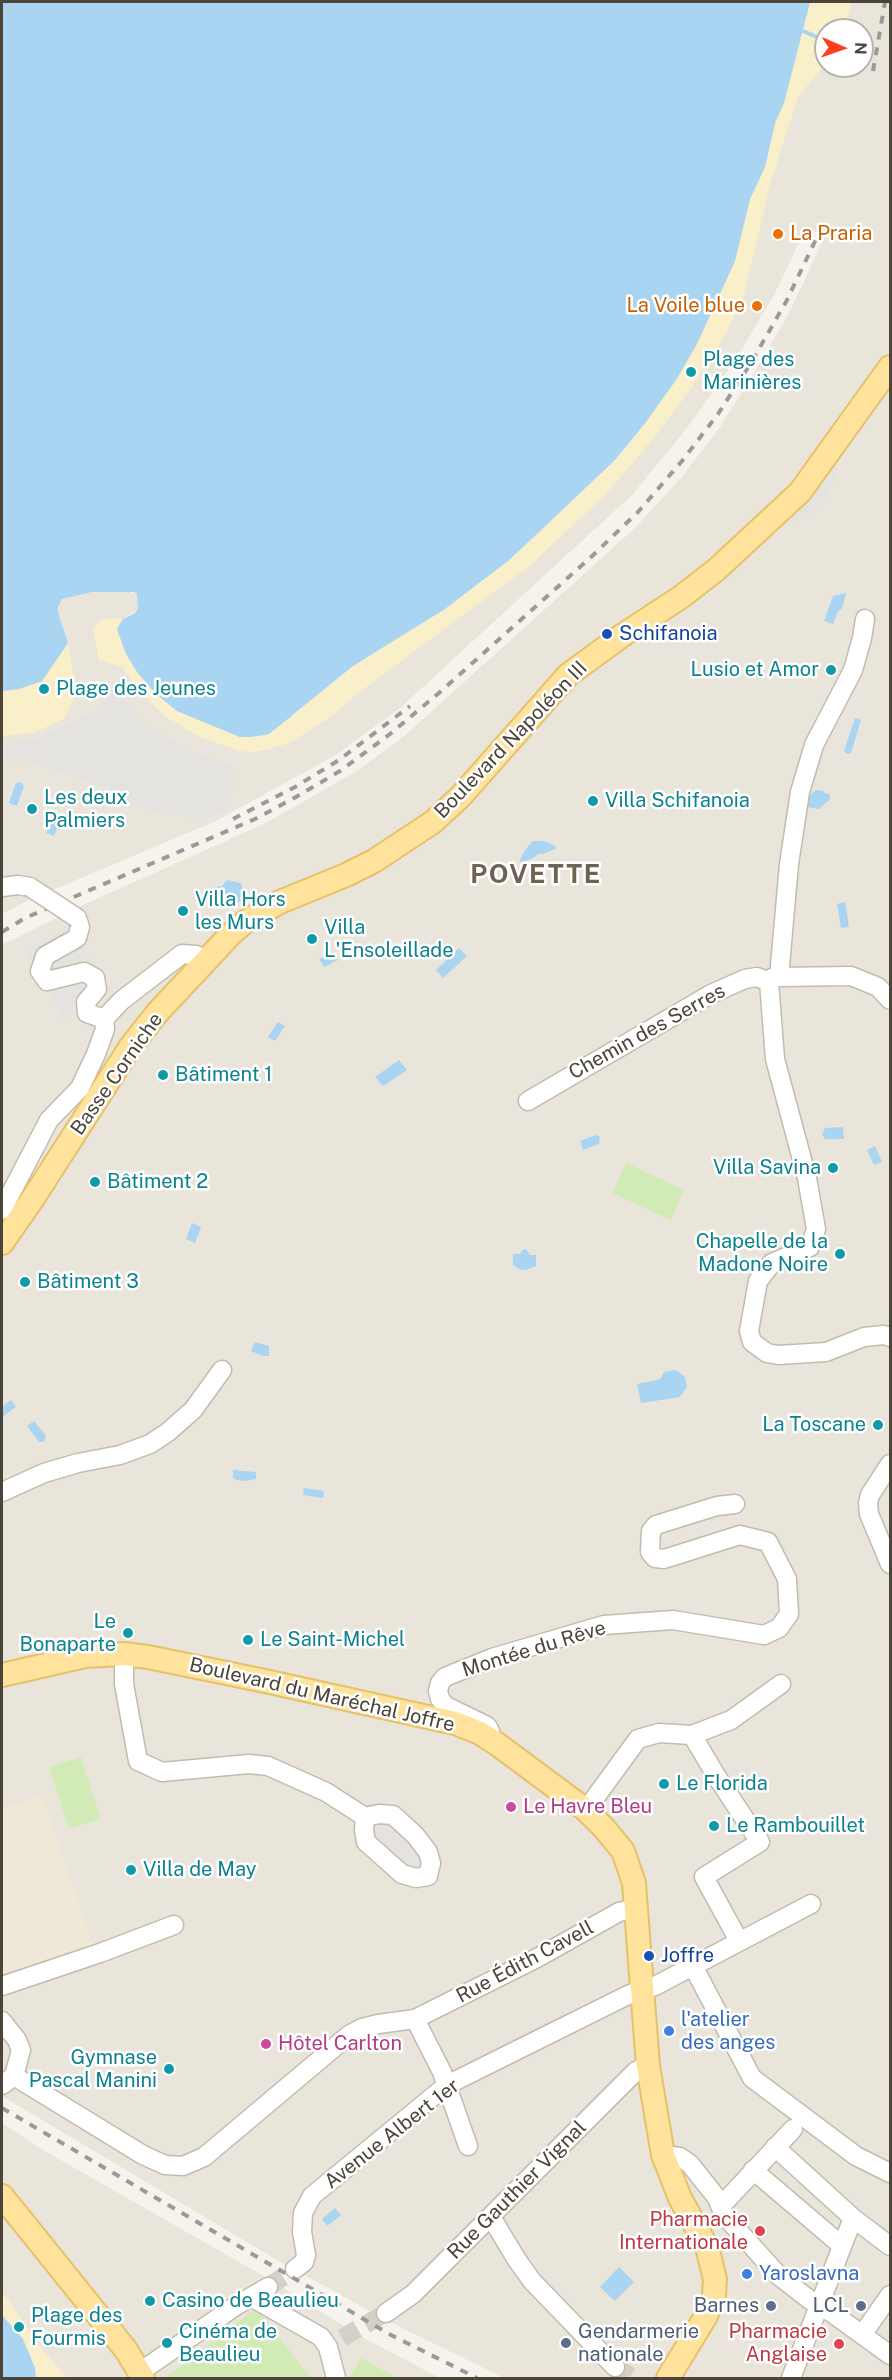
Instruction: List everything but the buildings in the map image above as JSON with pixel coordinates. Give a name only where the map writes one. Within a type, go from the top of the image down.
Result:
[{"type":"main road","name":"Boulevard Napoléon III","points":[[280,902],[356,871],[433,822],[460,796],[568,675],[716,570],[792,500],[813,475],[891,367]]},
{"type":"main road","name":"Basse Corniche","points":[[2,1242],[32,1200],[131,1046],[206,959],[245,922],[280,902]]},
{"type":"main road","name":"Boulevard du Maréchal Joffre","points":[[2,1675],[85,1656],[124,1654],[241,1676],[455,1723],[489,1738],[586,1810],[615,1839],[623,1851],[634,1883],[648,2066],[663,2155],[680,2198],[707,2247],[715,2279],[714,2296],[706,2316],[668,2379]]},
{"type":"main road","points":[[2,2196],[126,2350],[142,2375]]},
{"type":"street","points":[[865,619],[853,670],[814,746],[800,792],[774,980],[774,1059],[807,1178],[816,1229],[810,1247],[772,1263],[758,1281],[749,1331],[752,1342],[767,1353],[778,1355],[826,1352],[864,1337],[884,1335],[891,1337]]},
{"type":"street","points":[[2,887],[18,885],[30,887],[77,918],[80,927],[77,938],[45,956],[40,971],[46,981],[84,972],[95,978],[97,989],[86,1002],[87,1013],[104,1019]]},
{"type":"street","points":[[2,1210],[33,1146],[49,1120],[80,1088],[105,1029],[104,1019],[121,1001],[182,954],[196,955],[206,959]]},
{"type":"street","name":"Chemin des Serres","points":[[528,1101],[711,994],[745,979],[757,977],[774,980],[851,976],[878,987],[891,1000]]},
{"type":"street","points":[[2,1492],[44,1473],[78,1463],[120,1455],[150,1444],[193,1410],[222,1370]]},
{"type":"street","points":[[891,1464],[870,1495],[868,1503],[868,1514],[891,1563]]},
{"type":"street","name":"Montée du Rêve","points":[[489,1738],[490,1730],[487,1726],[446,1706],[440,1699],[438,1691],[440,1683],[446,1677],[492,1658],[604,1625],[673,1620],[764,1635],[779,1628],[789,1614],[787,1579],[768,1542],[740,1535],[664,1559],[655,1558],[650,1552],[651,1530],[656,1525],[717,1506],[735,1504]]},
{"type":"street","points":[[124,1654],[124,1684],[138,1761],[162,1772],[249,1764],[268,1766],[326,1792],[365,1817]]},
{"type":"street","points":[[586,1810],[638,1739],[659,1733],[692,1735],[731,1720],[782,1684]]},
{"type":"street","points":[[692,1735],[760,1842],[704,1877],[739,1941]]},
{"type":"street","name":"Avenue Albert 1er","points":[[295,2269],[303,2262],[306,2255],[302,2232],[303,2214],[312,2196],[447,2085],[630,1994],[642,1991],[693,1966],[811,1904]]},
{"type":"street","name":"Rue Édith Cavell","points":[[8,2080],[143,2155],[165,2165],[183,2166],[204,2157],[349,2035],[362,2028],[378,2024],[416,2019],[537,1958],[619,1912],[636,1908]]},
{"type":"street","points":[[2,1986],[174,1925]]},
{"type":"street","points":[[693,1966],[752,2078],[856,2156],[872,2166],[891,2173]]},
{"type":"street","points":[[416,2019],[447,2085],[468,2146]]},
{"type":"street","points":[[2,2021],[17,2040],[21,2050],[8,2080]]},
{"type":"street","name":"Rue Gauthier Vignal","points":[[386,2313],[413,2294],[636,2071],[648,2066]]},
{"type":"street","points":[[721,2206],[793,2129]]},
{"type":"street","points":[[775,2147],[853,2218],[891,2246]]},
{"type":"street","points":[[663,2155],[680,2157],[690,2164],[721,2206],[724,2215],[779,2276],[891,2355]]},
{"type":"street","points":[[753,2170],[842,2245]]},
{"type":"street","points":[[491,2217],[532,2281],[615,2367]]},
{"type":"street","points":[[791,2379],[853,2218]]},
{"type":"street","points":[[142,2375],[234,2307],[268,2287]]},
{"type":"street","points":[[862,2335],[891,2295]]},
{"type":"street","points":[[251,2297],[335,2343],[336,2379]]},
{"type":"shaded area","points":[[810,2],[890,2],[890,2378],[504,2378],[394,2324],[282,2263],[2,2096],[2,945],[74,909],[266,823],[357,771],[402,738],[635,528],[681,478],[720,427],[756,370],[790,311],[825,236],[806,228],[774,295],[736,359],[687,428],[632,495],[399,709],[334,756],[216,821],[29,900],[2,914],[2,691],[10,690],[68,643],[57,607],[62,599],[92,592],[126,591],[137,594],[139,603],[137,610],[123,619],[293,716],[336,680],[478,585],[508,561],[621,454],[676,380],[713,312]]},
{"type":"shaded area","points":[[838,455],[835,481],[811,514],[795,522],[773,526]]},
{"type":"shaded area","points":[[114,688],[149,726],[193,753],[233,766],[232,807],[199,818],[152,812],[86,781],[27,761],[2,761],[2,743],[37,739],[96,711]]},
{"type":"shaded area","points":[[65,929],[106,977],[92,1007],[64,1020],[26,950]]},
{"type":"shaded area","points":[[42,1796],[94,1947],[2,1982],[2,1808]]},
{"type":"shaded area","points":[[393,1815],[431,1863],[416,1878],[366,1842],[365,1817]]},
{"type":"shaded area","points":[[2,2123],[43,2150],[267,2278],[360,2336],[440,2378],[67,2378],[43,2351],[2,2292]]},
{"type":"green space","points":[[626,1163],[684,1190],[671,1220],[612,1193]]},
{"type":"green space","points":[[81,1757],[101,1819],[69,1829],[49,1767]]},
{"type":"green space","points":[[256,2308],[311,2378],[165,2378],[196,2355]]},
{"type":"green space","points":[[361,2358],[397,2378],[349,2378]]},
{"type":"sand","name":"Plage des Marinières","points":[[810,2],[852,2],[847,18],[814,18],[814,78],[798,97],[771,181],[744,294],[728,330],[692,387],[653,439],[605,495],[532,564],[357,694],[332,716],[290,743],[256,752],[239,751],[200,737],[166,717],[138,689],[122,667],[99,660],[93,628],[102,619],[123,619],[118,625],[118,633],[130,661],[149,685],[177,711],[240,737],[265,736],[353,666],[478,585],[508,561],[621,454],[676,380],[697,344],[735,261],[750,199],[765,167],[775,123],[784,103]]},
{"type":"sand","name":"Plage des Jeunes","points":[[68,643],[74,677],[74,698],[64,719],[35,732],[2,736],[2,691],[42,681]]},
{"type":"sand","name":"Plage des Fourmis","points":[[2,2292],[43,2351],[67,2378],[36,2378],[35,2368],[23,2339],[2,2315]]},
{"type":"water","points":[[2,2],[810,2],[784,103],[775,123],[765,167],[750,199],[735,261],[697,344],[676,380],[646,422],[615,460],[508,561],[445,609],[353,666],[269,734],[240,737],[177,711],[156,694],[137,672],[126,654],[117,629],[123,619],[135,613],[138,608],[137,594],[134,592],[92,592],[62,599],[58,612],[68,643],[42,681],[19,689],[2,691]]},
{"type":"water","points":[[846,593],[842,609],[838,611],[833,624],[824,621],[833,596]]},
{"type":"water","points":[[855,718],[861,720],[851,753],[847,754],[844,751]]},
{"type":"water","points":[[21,782],[24,786],[17,806],[9,803],[16,783]]},
{"type":"water","points":[[816,790],[828,793],[830,796],[830,799],[819,809],[808,807],[809,796]]},
{"type":"water","points":[[53,816],[61,819],[54,836],[46,833]]},
{"type":"water","points":[[533,841],[544,841],[557,848],[538,854],[522,863],[520,860],[525,850]]},
{"type":"water","points":[[227,880],[241,883],[244,899],[236,903],[231,893],[216,899],[214,887],[222,886]]},
{"type":"water","points":[[845,902],[849,927],[841,928],[837,904]]},
{"type":"water","points":[[459,948],[467,956],[443,978],[436,970]]},
{"type":"water","points":[[333,952],[338,960],[324,967],[319,959]]},
{"type":"water","points":[[278,1022],[285,1026],[275,1041],[268,1037]]},
{"type":"water","points":[[399,1060],[407,1070],[383,1086],[375,1077]]},
{"type":"water","points":[[843,1127],[844,1139],[825,1139],[822,1134],[825,1128]]},
{"type":"water","points":[[596,1135],[600,1137],[599,1144],[583,1150],[580,1141]]},
{"type":"water","points":[[875,1146],[882,1162],[874,1165],[867,1150]]},
{"type":"water","points":[[192,1223],[201,1227],[195,1243],[186,1239]]},
{"type":"water","points":[[526,1249],[530,1255],[536,1255],[536,1266],[521,1270],[513,1265],[513,1254],[520,1254]]},
{"type":"water","points":[[255,1342],[269,1346],[269,1356],[251,1351]]},
{"type":"water","points":[[676,1370],[685,1377],[687,1387],[680,1397],[641,1403],[637,1384],[660,1379],[664,1372]]},
{"type":"water","points":[[11,1400],[16,1407],[2,1417],[2,1407]]},
{"type":"water","points":[[34,1421],[46,1436],[44,1442],[39,1442],[27,1426]]},
{"type":"water","points":[[233,1470],[256,1472],[256,1479],[237,1480],[233,1478]]},
{"type":"water","points":[[304,1488],[324,1491],[323,1498],[303,1495]]},
{"type":"water","points":[[335,2208],[341,2215],[327,2226],[322,2219]]},
{"type":"water","points":[[619,2267],[634,2282],[615,2301],[600,2287]]},
{"type":"water","points":[[2,2315],[23,2339],[35,2368],[36,2378],[2,2378]]},
{"type":"waterway","points":[[803,31],[814,36]]},
{"type":"tunnel","points":[[268,2287],[295,2269]]},
{"type":"tunnel","points":[[342,2338],[386,2313]]},
{"type":"tunnel","points":[[615,2367],[634,2378]]},
{"type":"railway","points":[[874,65],[885,2]]},
{"type":"railway","points":[[2,932],[25,918],[255,819],[296,797],[340,771],[390,734],[440,692],[590,558],[638,512],[682,461],[718,414],[752,361],[787,300],[816,239]]},
{"type":"railway","points":[[233,819],[295,787],[339,760],[410,706]]},
{"type":"railway","points":[[2,2108],[391,2335],[477,2378]]},
{"type":"place","name":"La Praria","points":[[778,234]]},
{"type":"place","name":"La Voile blue","points":[[757,306]]},
{"type":"place","name":"Plage des Marinières","points":[[691,372]]},
{"type":"place","name":"Schifanoia","points":[[607,634]]},
{"type":"place","name":"Lusio et Amor","points":[[831,670]]},
{"type":"place","name":"Plage des Jeunes","points":[[44,689]]},
{"type":"place","name":"Villa Schifanoia","points":[[593,801]]},
{"type":"place","name":"Les deux Palmiers","points":[[32,809]]},
{"type":"place","name":"Villa Hors les Murs","points":[[183,911]]},
{"type":"place","name":"Villa L'Ensoleillade","points":[[312,939]]},
{"type":"place","name":"Bâtiment 1","points":[[163,1075]]},
{"type":"place","name":"Villa Savina","points":[[833,1168]]},
{"type":"place","name":"Bâtiment 2","points":[[95,1182]]},
{"type":"place","name":"Chapelle de la Madone Noire","points":[[840,1254]]},
{"type":"place","name":"Bâtiment 3","points":[[25,1282]]},
{"type":"place","name":"La Toscane","points":[[878,1425]]},
{"type":"place","name":"Le Bonaparte","points":[[128,1633]]},
{"type":"place","name":"Le Saint-Michel","points":[[248,1640]]},
{"type":"place","name":"Le Florida","points":[[664,1784]]},
{"type":"place","name":"Le Havre Bleu","points":[[511,1807]]},
{"type":"place","name":"Le Rambouillet","points":[[714,1826]]},
{"type":"place","name":"Villa de May","points":[[131,1870]]},
{"type":"place","name":"Joffre","points":[[649,1956]]},
{"type":"place","name":"l'atelier des anges","points":[[669,2031]]},
{"type":"place","name":"Hôtel Carlton","points":[[266,2044]]},
{"type":"place","name":"Gymnase Pascal Manini","points":[[169,2069]]},
{"type":"place","name":"Pharmacie Internationale","points":[[760,2231]]},
{"type":"place","name":"Yaroslavna","points":[[747,2274]]},
{"type":"place","name":"Casino de Beaulieu","points":[[150,2301]]},
{"type":"place","name":"Barnes","points":[[771,2306]]},
{"type":"place","name":"LCL","points":[[861,2306]]},
{"type":"place","name":"Plage des Fourmis","points":[[19,2327]]},
{"type":"place","name":"Cinéma de Beaulieu","points":[[167,2343]]},
{"type":"place","name":"Gendarmerie nationale","points":[[566,2343]]},
{"type":"place","name":"Pharmacie Anglaise","points":[[839,2344]]},
{"type":"district","name":"POVETTE","points":[[536,875]]}]
